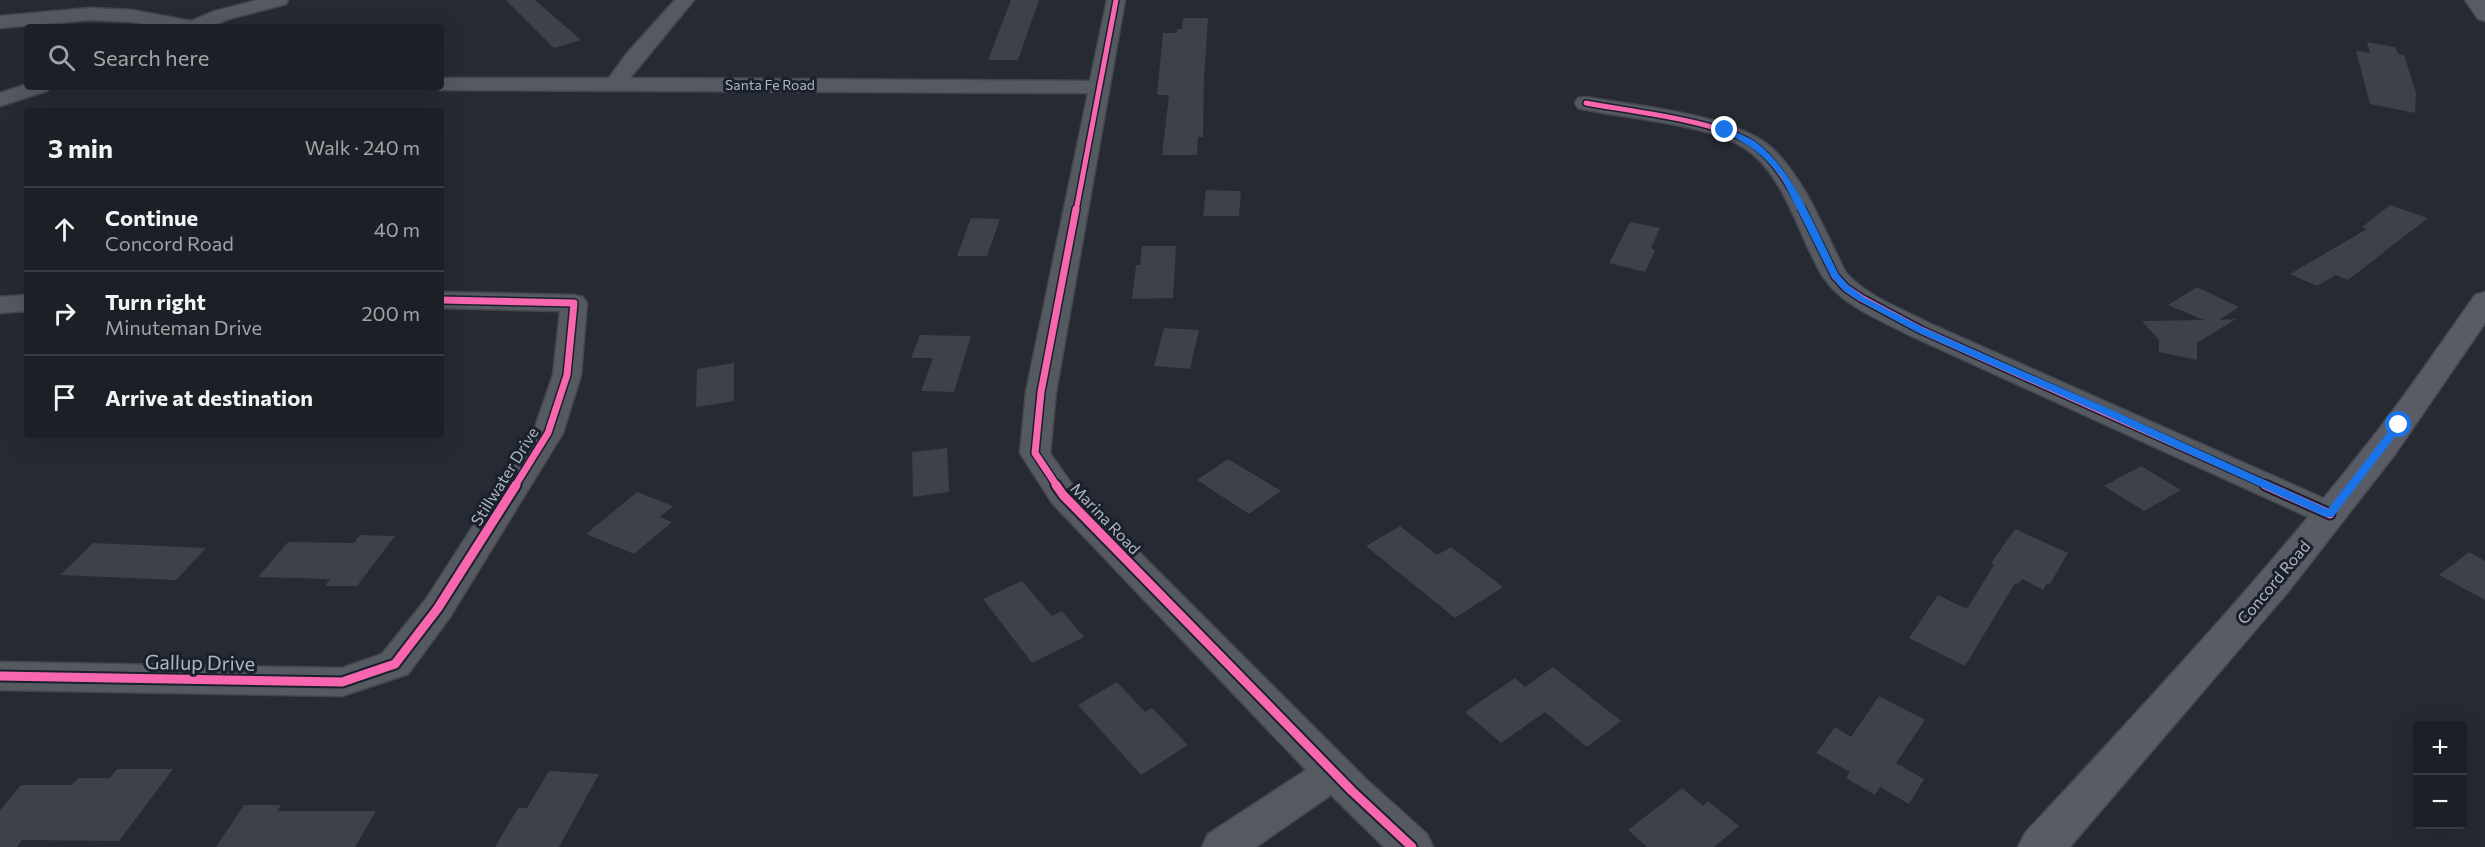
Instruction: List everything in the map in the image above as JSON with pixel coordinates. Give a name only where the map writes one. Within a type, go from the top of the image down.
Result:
[{"type":"main road","points":[[2475,0],[2485,15]]},
{"type":"main road","name":"Concord Road","points":[[2041,847],[2161,714],[2330,514],[2399,425],[2485,301]]},
{"type":"street","points":[[200,24],[222,15],[279,0]]},
{"type":"street","points":[[614,85],[635,56],[685,0]]},
{"type":"street","name":"Marina Road","points":[[1116,0],[1041,392],[1035,453],[1063,495],[1334,772],[1412,847]]},
{"type":"street","points":[[0,22],[90,14],[132,16],[176,24]]},
{"type":"street","name":"Santa Fe Road","points":[[444,84],[1099,87]]},
{"type":"street","points":[[0,100],[31,90]]},
{"type":"street","points":[[1586,103],[1725,130],[1753,143],[1773,162],[1784,177],[1836,276],[1846,288],[1861,298],[1921,330],[2108,412],[2330,514]]},
{"type":"street","name":"Stillwater Drive","points":[[395,664],[438,608],[548,433],[567,375],[574,303],[444,300]]},
{"type":"street","points":[[0,305],[24,303]]},
{"type":"street","name":"Gallup Drive","points":[[0,676],[342,682],[395,664]]},
{"type":"street","points":[[1223,847],[1334,772]]},
{"type":"building","points":[[506,0],[535,0],[581,40],[554,48]]},
{"type":"building","points":[[1011,0],[1039,0],[1018,60],[988,60]]},
{"type":"building","points":[[1183,18],[1208,18],[1203,137],[1198,137],[1197,155],[1162,155],[1169,95],[1157,95],[1163,33],[1177,33],[1177,29],[1182,29]]},
{"type":"building","points":[[2367,42],[2395,47],[2398,54],[2404,55],[2416,93],[2415,113],[2370,104],[2356,51],[2370,53]]},
{"type":"building","points":[[1206,190],[1241,191],[1239,216],[1203,216]]},
{"type":"building","points":[[2390,205],[2428,218],[2348,280],[2336,275],[2317,286],[2290,274],[2367,229],[2362,227]]},
{"type":"building","points":[[971,218],[1000,219],[987,256],[957,256]]},
{"type":"building","points":[[1630,222],[1660,228],[1651,248],[1655,250],[1645,272],[1609,263]]},
{"type":"building","points":[[1142,246],[1176,246],[1173,298],[1132,299],[1136,265],[1140,265]]},
{"type":"building","points":[[2197,287],[2239,307],[2219,320],[2236,319],[2197,343],[2197,360],[2159,352],[2159,340],[2142,321],[2204,320],[2168,305]]},
{"type":"building","points":[[1164,328],[1199,330],[1190,369],[1154,366]]},
{"type":"building","points":[[920,335],[971,336],[954,392],[921,391],[933,358],[911,358]]},
{"type":"building","points":[[734,363],[734,401],[696,407],[697,369]]},
{"type":"building","points":[[947,448],[949,492],[913,497],[912,452]]},
{"type":"building","points":[[1228,459],[1281,491],[1249,514],[1197,480]]},
{"type":"building","points":[[2141,466],[2181,490],[2144,511],[2104,486]]},
{"type":"building","points":[[637,492],[673,506],[660,517],[672,522],[634,554],[586,534]]},
{"type":"building","points":[[1400,526],[1437,555],[1451,547],[1503,587],[1455,618],[1366,546]]},
{"type":"building","points":[[2015,529],[2068,553],[2050,584],[2047,583],[2043,590],[2022,579],[2018,584],[2015,583],[1965,666],[1909,638],[1938,595],[1967,609],[1994,565],[1991,563]]},
{"type":"building","points":[[360,535],[395,536],[357,586],[325,586],[330,579],[258,577],[288,542],[354,543]]},
{"type":"building","points":[[93,543],[206,548],[176,580],[60,575]]},
{"type":"building","points":[[2469,552],[2485,561],[2485,600],[2439,575]]},
{"type":"building","points":[[1022,581],[1052,616],[1062,611],[1084,637],[1032,663],[983,599]]},
{"type":"building","points":[[1553,667],[1621,721],[1587,747],[1545,712],[1501,743],[1465,712],[1515,678],[1525,687]]},
{"type":"building","points":[[1117,682],[1145,712],[1152,708],[1188,745],[1141,775],[1078,705]]},
{"type":"building","points":[[1879,696],[1925,720],[1896,763],[1924,779],[1909,804],[1880,787],[1875,795],[1846,778],[1850,772],[1816,753],[1835,727],[1851,737]]},
{"type":"building","points":[[117,769],[173,769],[119,841],[22,840],[17,847],[0,847],[0,810],[21,785],[72,785],[78,778],[110,778]]},
{"type":"building","points":[[549,771],[599,774],[559,847],[495,847],[518,808],[527,808]]},
{"type":"building","points":[[1682,788],[1703,806],[1708,801],[1739,826],[1714,847],[1647,847],[1628,830]]},
{"type":"building","points":[[244,805],[281,805],[277,811],[376,811],[355,847],[216,847]]},
{"type":"cycle path","points":[[1116,0],[1041,392],[1035,453],[1063,495],[1352,791],[1412,847]]},
{"type":"cycle path","points":[[1586,103],[1708,126],[1750,141],[1767,155],[1789,187],[1835,276],[1846,288],[1861,298],[1921,330],[2330,514]]},
{"type":"cycle path","points":[[0,676],[342,682],[395,664],[438,608],[548,433],[567,375],[574,303],[444,300]]},
{"type":"route","points":[[1725,130],[1753,143],[1773,162],[1784,177],[1836,276],[1846,288],[1878,309],[2330,514],[2399,425]]}]
